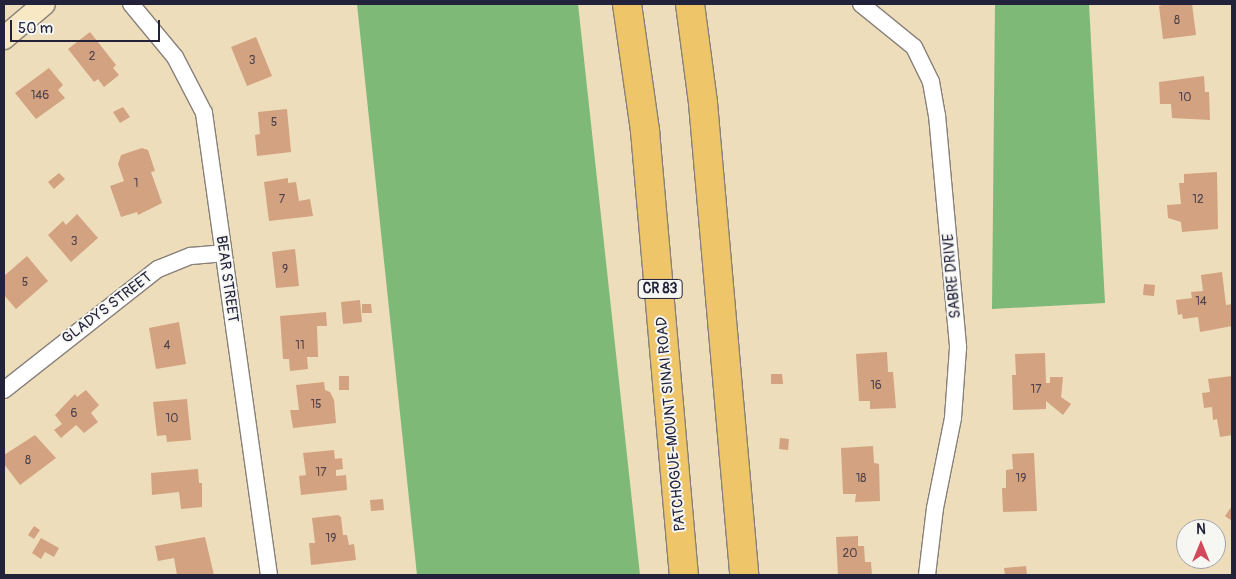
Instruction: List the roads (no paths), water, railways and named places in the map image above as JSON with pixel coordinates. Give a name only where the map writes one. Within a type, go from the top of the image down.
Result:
[{"type":"highway","name":"PATCHOGUE-MOUNT SINAI ROAD","points":[[627,4],[646,131],[684,575]]},
{"type":"highway","points":[[690,4],[705,121],[744,575]]},
{"type":"street","points":[[4,38],[44,4]]},
{"type":"street","name":"BEAR STREET","points":[[131,4],[175,57],[204,113],[269,575]]},
{"type":"street","name":"SABRE DRIVE","points":[[861,4],[914,47],[931,82],[937,115],[958,348],[953,418],[935,508],[927,575]]},
{"type":"street","name":"GLADYS STREET","points":[[4,390],[158,270],[191,256],[223,253]]}]
